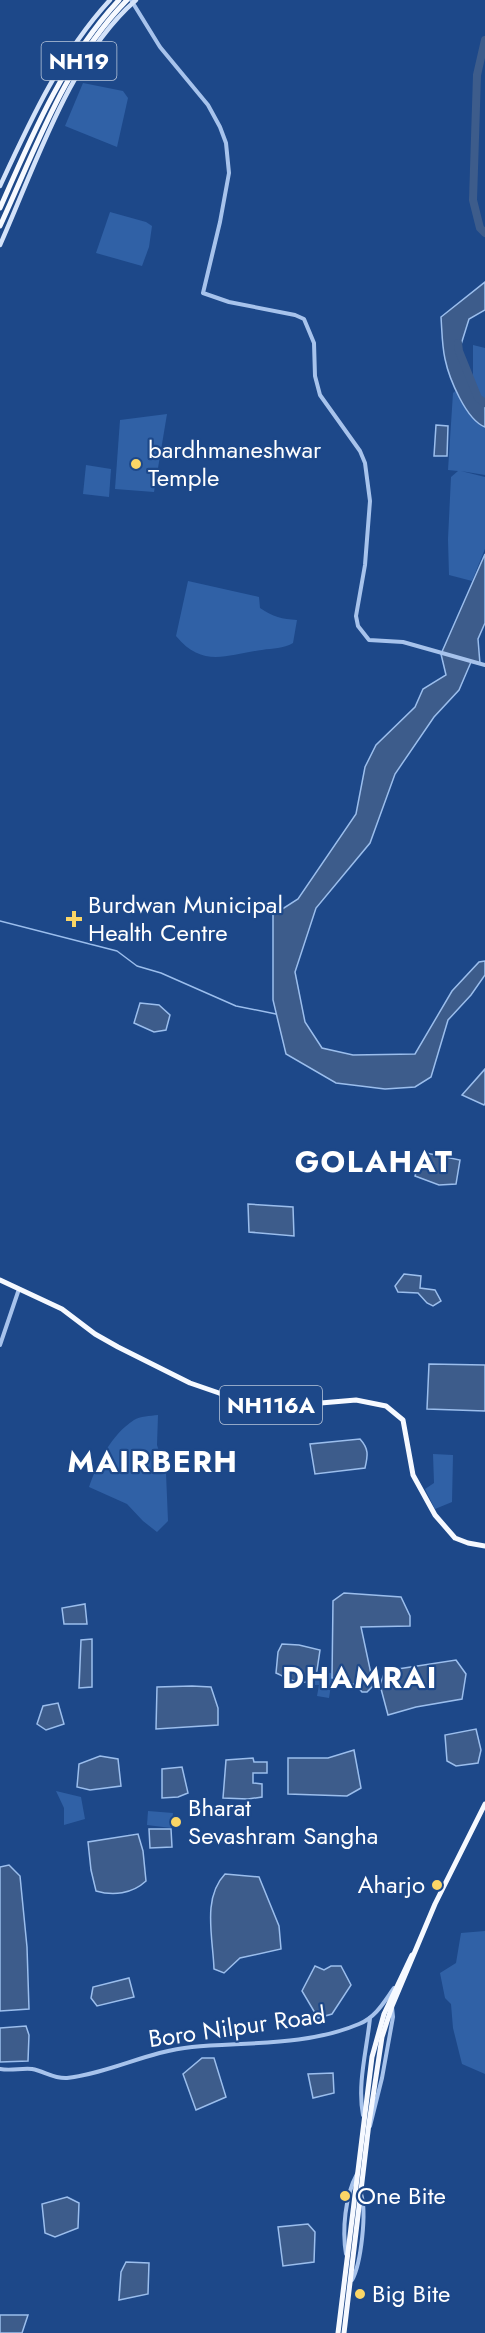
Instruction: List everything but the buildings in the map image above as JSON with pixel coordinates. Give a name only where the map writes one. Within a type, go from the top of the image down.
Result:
[{"type":"highway","name":"NH19","points":[[0,226],[39,140],[40,129],[70,63],[91,33],[119,0]]},
{"type":"highway","name":"NH19","points":[[0,208],[32,139],[81,57],[131,1]]},
{"type":"highway","points":[[23,136],[32,139]]},
{"type":"highway","points":[[39,140],[45,141]]},
{"type":"highway","name":"NH116A","points":[[0,1280],[62,1309],[95,1334],[118,1347],[190,1383],[226,1395],[273,1405],[356,1400],[387,1406],[403,1420],[413,1475],[421,1493],[439,1521],[455,1538],[485,1546]]},
{"type":"highway","points":[[344,2333],[379,2051],[392,2006],[417,1946],[462,1847],[485,1804]]},
{"type":"highway","points":[[338,2333],[376,2039],[395,1988],[417,1946]]},
{"type":"main road","points":[[0,186],[23,136],[65,58],[110,0]]},
{"type":"main road","points":[[0,245],[52,125],[86,62],[131,1]]},
{"type":"street","points":[[131,1],[160,47],[208,105],[226,143],[230,173],[202,292],[229,302],[295,315],[304,319],[314,344],[315,376],[320,396],[360,451],[369,485],[370,501],[365,565],[356,616],[358,626],[369,640],[403,642],[483,665]]},
{"type":"street","points":[[0,1345],[20,1288]]},
{"type":"street","name":"Boro Nilpur Road","points":[[0,2069],[13,2071],[32,2069],[66,2078],[102,2071],[154,2055],[192,2047],[314,2036],[344,2029],[370,2018],[395,1988]]},
{"type":"street","points":[[364,2119],[363,2088],[370,2018]]},
{"type":"shaded area","points":[[83,83],[123,91],[128,98],[117,147],[65,126]]},
{"type":"shaded area","points":[[110,212],[146,222],[152,226],[149,247],[142,266],[96,253]]},
{"type":"shaded area","points":[[485,282],[485,310],[469,319],[459,351],[478,398],[485,401],[485,427],[471,416],[454,387],[444,354],[441,317]]},
{"type":"shaded area","points":[[473,345],[485,348],[485,475],[461,471],[485,477],[485,549],[472,581],[449,575],[451,477],[458,471],[448,470],[453,393],[473,377]]},
{"type":"shaded area","name":"bardhmaneshwar Temple","points":[[167,414],[154,492],[115,489],[120,420]]},
{"type":"shaded area","points":[[436,425],[448,426],[447,456],[434,456]]},
{"type":"shaded area","points":[[86,465],[111,469],[109,497],[83,494]]},
{"type":"shaded area","points":[[485,554],[485,623],[478,639],[480,664],[471,662],[459,690],[434,717],[395,774],[370,843],[316,908],[295,972],[305,1022],[322,1048],[353,1055],[415,1054],[452,991],[479,962],[485,961],[485,975],[471,995],[448,1020],[431,1077],[415,1087],[385,1089],[336,1083],[286,1054],[273,1000],[273,915],[298,899],[356,814],[365,767],[376,745],[415,707],[423,689],[446,675],[441,654]]},
{"type":"shaded area","points":[[188,581],[259,597],[260,608],[278,617],[297,620],[293,643],[227,656],[216,657],[196,653],[176,636]]},
{"type":"shaded area","points":[[140,1003],[159,1005],[170,1015],[166,1030],[154,1032],[134,1023]]},
{"type":"shaded area","points":[[485,1069],[485,1103],[484,1105],[462,1095]]},
{"type":"shaded area","points":[[421,1154],[460,1160],[456,1184],[439,1185],[415,1176]]},
{"type":"shaded area","points":[[248,1204],[293,1207],[294,1236],[249,1232]]},
{"type":"shaded area","points":[[404,1274],[421,1276],[420,1288],[435,1290],[441,1301],[433,1306],[418,1293],[398,1292],[395,1286]]},
{"type":"shaded area","points":[[429,1364],[485,1365],[485,1411],[427,1409]]},
{"type":"shaded area","points":[[158,1415],[157,1445],[166,1473],[168,1521],[157,1532],[127,1504],[89,1487],[101,1459],[119,1433],[136,1419]]},
{"type":"shaded area","points":[[360,1439],[367,1452],[365,1468],[315,1474],[310,1444]]},
{"type":"shaded area","points":[[433,1454],[453,1455],[452,1502],[435,1509],[425,1489],[434,1483]]},
{"type":"shaded area","points":[[344,1593],[401,1597],[410,1616],[410,1626],[361,1627],[373,1683],[367,1692],[362,1692],[356,1685],[332,1678],[333,1601]]},
{"type":"shaded area","points":[[85,1604],[87,1624],[64,1624],[62,1608]]},
{"type":"shaded area","points":[[92,1639],[92,1687],[79,1688],[81,1640]]},
{"type":"shaded area","points":[[282,1644],[320,1650],[316,1677],[301,1682],[276,1673],[278,1652]]},
{"type":"shaded area","points":[[456,1660],[466,1674],[462,1699],[416,1707],[388,1715],[380,1685],[385,1671]]},
{"type":"shaded area","points":[[322,1672],[331,1673],[332,1678],[337,1680],[336,1685],[331,1685],[329,1698],[317,1696],[319,1685],[309,1683]]},
{"type":"shaded area","points":[[157,1687],[211,1687],[218,1708],[218,1725],[156,1729]]},
{"type":"shaded area","points":[[58,1703],[64,1724],[46,1730],[37,1724],[43,1706]]},
{"type":"shaded area","points":[[476,1729],[481,1750],[478,1763],[456,1766],[447,1761],[445,1735]]},
{"type":"shaded area","points":[[354,1750],[361,1788],[347,1796],[288,1794],[288,1758],[328,1758]]},
{"type":"shaded area","points":[[100,1756],[118,1759],[121,1786],[90,1790],[77,1787],[79,1764]]},
{"type":"shaded area","points":[[253,1758],[254,1762],[267,1762],[267,1773],[253,1773],[253,1783],[262,1784],[262,1797],[223,1798],[226,1760]]},
{"type":"shaded area","points":[[182,1767],[188,1793],[178,1797],[162,1798],[162,1769]]},
{"type":"shaded area","points":[[56,1791],[81,1797],[85,1819],[64,1825],[64,1808]]},
{"type":"shaded area","points":[[148,1811],[173,1813],[171,1828],[147,1825]]},
{"type":"shaded area","points":[[149,1829],[171,1829],[172,1847],[150,1848]]},
{"type":"shaded area","points":[[138,1834],[143,1851],[146,1881],[135,1889],[122,1893],[96,1891],[88,1842]]},
{"type":"shaded area","points":[[9,1865],[20,1876],[27,1947],[29,2009],[0,2011],[0,1867]]},
{"type":"shaded area","points":[[225,1874],[259,1877],[279,1926],[281,1949],[240,1958],[224,1973],[214,1969],[210,1919],[213,1895]]},
{"type":"shaded area","points":[[485,1931],[485,2074],[462,2064],[453,2028],[451,2004],[445,1998],[440,1973],[456,1963],[461,1933]]},
{"type":"shaded area","points":[[315,1966],[324,1970],[331,1966],[341,1966],[351,1985],[332,2014],[318,2018],[302,1991]]},
{"type":"shaded area","points":[[129,1978],[134,1997],[97,2006],[91,1998],[93,1987]]},
{"type":"shaded area","points":[[26,2026],[29,2035],[28,2061],[0,2062],[0,2028]]},
{"type":"shaded area","points":[[202,2058],[214,2058],[226,2097],[196,2110],[183,2074]]},
{"type":"shaded area","points":[[333,2073],[334,2093],[313,2098],[308,2074]]},
{"type":"shaded area","points":[[67,2197],[79,2203],[78,2228],[55,2237],[45,2233],[42,2204]]},
{"type":"shaded area","points":[[308,2224],[315,2232],[314,2262],[283,2266],[278,2227]]},
{"type":"shaded area","points":[[126,2262],[149,2263],[148,2294],[119,2300],[121,2272]]},
{"type":"shaded area","points":[[0,2315],[28,2315],[22,2333],[0,2333]]},
{"type":"waterway","points":[[485,40],[477,75],[473,200],[480,228],[485,233]]},
{"type":"waterway","points":[[458,343],[478,398],[485,403]]},
{"type":"waterway","points":[[0,921],[117,951],[137,966],[161,973],[236,1006],[276,1014]]},
{"type":"place","name":"bardhmaneshwar Temple","points":[[136,464]]},
{"type":"place","name":"Burdwan Municipal Health Centre","points":[[74,919]]},
{"type":"place","name":"Bharat Sevashram Sangha","points":[[176,1822]]},
{"type":"place","name":"Aharjo","points":[[437,1885]]},
{"type":"place","name":"One Bite","points":[[345,2196]]},
{"type":"place","name":"Big Bite","points":[[360,2294]]},
{"type":"district","name":"GOLAHAT","points":[[374,1162]]},
{"type":"district","name":"MAIRBERH","points":[[153,1462]]},
{"type":"district","name":"DHAMRAI","points":[[360,1678]]}]
